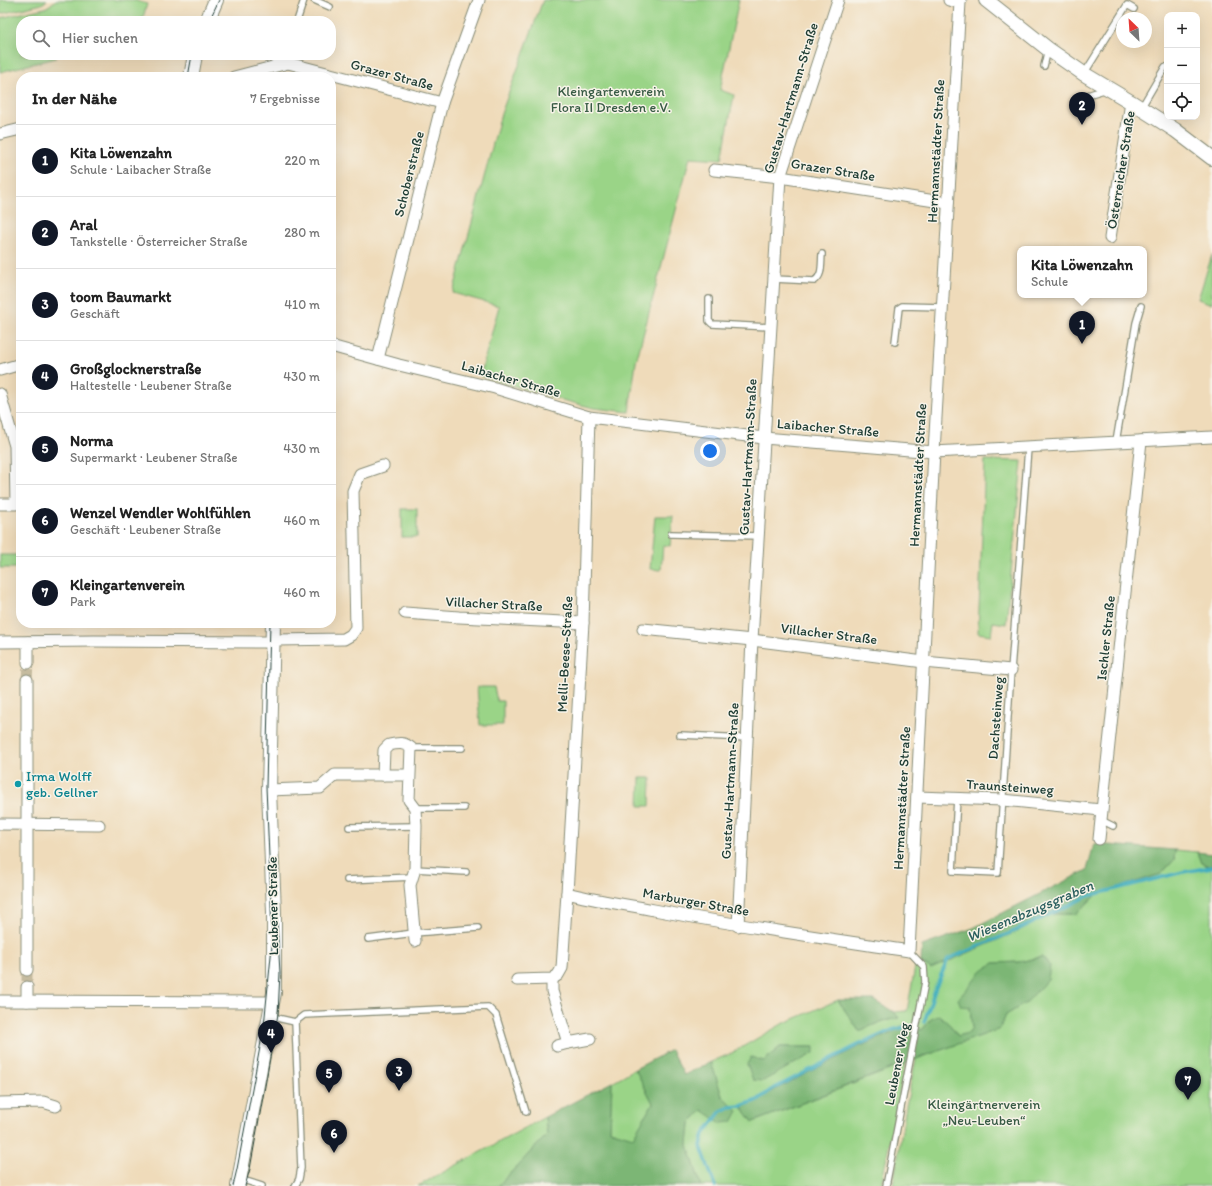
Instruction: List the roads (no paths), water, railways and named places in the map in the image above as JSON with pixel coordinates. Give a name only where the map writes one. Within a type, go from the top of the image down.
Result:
[{"type":"street","points":[[208,16],[216,0]]},
{"type":"street","name":"Schoberstraße","points":[[378,359],[442,103],[480,0]]},
{"type":"street","name":"Gustav-Hartmann-Straße","points":[[738,926],[752,640],[780,177],[838,0]]},
{"type":"street","name":"Österreicher Straße","points":[[986,0],[1048,49],[1084,74],[1174,130],[1212,158]]},
{"type":"street","name":"Hermannstädter Straße","points":[[909,951],[948,203],[957,1]]},
{"type":"street","points":[[192,72],[194,60]]},
{"type":"street","name":"Grazer Straße","points":[[246,72],[275,60]]},
{"type":"street","name":"Grazer Straße","points":[[287,60],[330,72]]},
{"type":"street","name":"Grazer Straße","points":[[336,74],[442,103]]},
{"type":"street","name":"Österreicher Straße","points":[[1110,238],[1136,105]]},
{"type":"street","points":[[0,134],[16,130]]},
{"type":"street","name":"Grazer Straße","points":[[714,170],[780,177],[948,203]]},
{"type":"street","name":"Laibacher Straße","points":[[336,347],[495,388],[589,417],[764,438],[934,452],[1212,437]]},
{"type":"street","points":[[0,370],[16,365]]},
{"type":"street","points":[[0,394],[15,446],[16,504],[0,504]]},
{"type":"street","name":"Melli-Beese-Straße","points":[[567,893],[582,623],[589,417]]},
{"type":"street","name":"Ischler Straße","points":[[1099,839],[1142,441]]},
{"type":"street","points":[[0,642],[272,641],[344,639],[351,635],[356,628],[353,491],[360,474],[383,466]]},
{"type":"street","name":"Villacher Straße","points":[[404,613],[459,618],[582,623]]},
{"type":"street","name":"Leubener Straße","points":[[239,1183],[273,1002],[274,912],[269,790],[273,628]]},
{"type":"street","name":"Villacher Straße","points":[[642,629],[752,640],[924,662],[1011,670]]},
{"type":"street","points":[[28,642],[28,663]]},
{"type":"street","points":[[27,970],[28,680]]},
{"type":"street","points":[[384,775],[384,750],[389,745],[399,743],[406,744],[411,748],[409,800],[414,808],[416,826],[414,873],[410,885],[414,937]]},
{"type":"street","points":[[269,790],[320,788],[335,775],[409,775]]},
{"type":"street","name":"Traunsteinweg","points":[[916,797],[1003,800],[1101,815]]},
{"type":"street","points":[[0,824],[99,825]]},
{"type":"street","points":[[517,980],[552,979],[558,975],[562,968],[567,893]]},
{"type":"street","name":"Marburger Straße","points":[[567,893],[591,900],[645,908],[738,926],[909,951]]},
{"type":"street","points":[[552,979],[552,991],[563,1044],[590,1039]]},
{"type":"street","points":[[27,987],[27,1001]]},
{"type":"street","points":[[0,1001],[273,1002]]},
{"type":"street","points":[[0,1103],[44,1102],[56,1106]]},
{"type":"lane","points":[[299,16],[304,0]]},
{"type":"lane","points":[[314,0],[330,7]]},
{"type":"lane","points":[[1084,74],[1127,5],[1134,9]]},
{"type":"lane","points":[[1044,66],[1048,49]]},
{"type":"lane","points":[[1136,105],[1164,68]]},
{"type":"lane","points":[[1084,96],[1108,89]]},
{"type":"lane","points":[[774,279],[814,281],[818,279],[820,275],[822,254]]},
{"type":"lane","points":[[709,299],[709,320],[712,324],[771,327]]},
{"type":"lane","points":[[895,342],[899,308],[902,306],[942,307]]},
{"type":"lane","points":[[1116,442],[1136,324],[1141,306]]},
{"type":"lane","name":"Dachsteinweg","points":[[957,798],[953,871],[998,873],[1011,670],[1028,448]]},
{"type":"lane","points":[[671,534],[759,536]]},
{"type":"lane","points":[[680,735],[748,738]]},
{"type":"lane","points":[[411,748],[462,748]]},
{"type":"lane","points":[[414,808],[464,808]]},
{"type":"lane","points":[[1101,815],[1113,826]]},
{"type":"lane","points":[[349,827],[416,826]]},
{"type":"lane","points":[[346,880],[414,873],[466,872]]},
{"type":"lane","points":[[368,939],[414,937],[478,928]]},
{"type":"lane","name":"Leubener Weg","points":[[886,1186],[925,982],[924,967],[909,951]]},
{"type":"lane","points":[[295,1022],[304,1015],[488,1007],[496,1015],[526,1112]]},
{"type":"lane","points":[[270,1018],[295,1022]]},
{"type":"lane","points":[[295,1022],[301,1168],[300,1179],[295,1186]]},
{"type":"lane","points":[[239,1183],[262,1186]]},
{"type":"waterway","name":"Wiesenabzugsgraben","points":[[924,1022],[936,987],[948,959],[1015,931],[1088,896],[1183,872],[1212,867]]},
{"type":"waterway","name":"Wiesenabzugsgraben","points":[[715,1186],[701,1146],[704,1134],[721,1111],[730,1107],[741,1106],[758,1100],[771,1090],[856,1046],[892,1030],[909,1026]]},
{"type":"tunnel","points":[[27,680],[28,663]]},
{"type":"tunnel","points":[[27,970],[27,987]]},
{"type":"tram line","points":[[211,16],[219,0]]},
{"type":"tram line","points":[[189,72],[191,60]]},
{"type":"tram line","points":[[233,1186],[264,1026],[272,946],[266,787],[270,628]]},
{"type":"tram line","points":[[245,1186],[250,1169],[278,1014],[280,973],[277,919]]},
{"type":"place","name":"Aral","points":[[1082,125]]},
{"type":"place","name":"Kita Löwenzahn","points":[[1082,344]]},
{"type":"place","name":"Irma Wolff geb. Gellner","points":[[18,784]]},
{"type":"place","name":"Großglocknerstraße","points":[[271,1053]]},
{"type":"place","name":"toom Baumarkt","points":[[399,1091]]},
{"type":"place","name":"Norma","points":[[329,1093]]},
{"type":"place","name":"Kleingartenverein","points":[[1188,1100]]},
{"type":"place","name":"Wenzel Wendler Wohlfühlen","points":[[334,1153]]},
{"type":"park label","name":"Kleingartenverein Flora II Dresden e.V.","points":[[611,100]]},
{"type":"park label","name":"Kleingärtnerverein „Neu-Leuben“","points":[[984,1112]]}]
